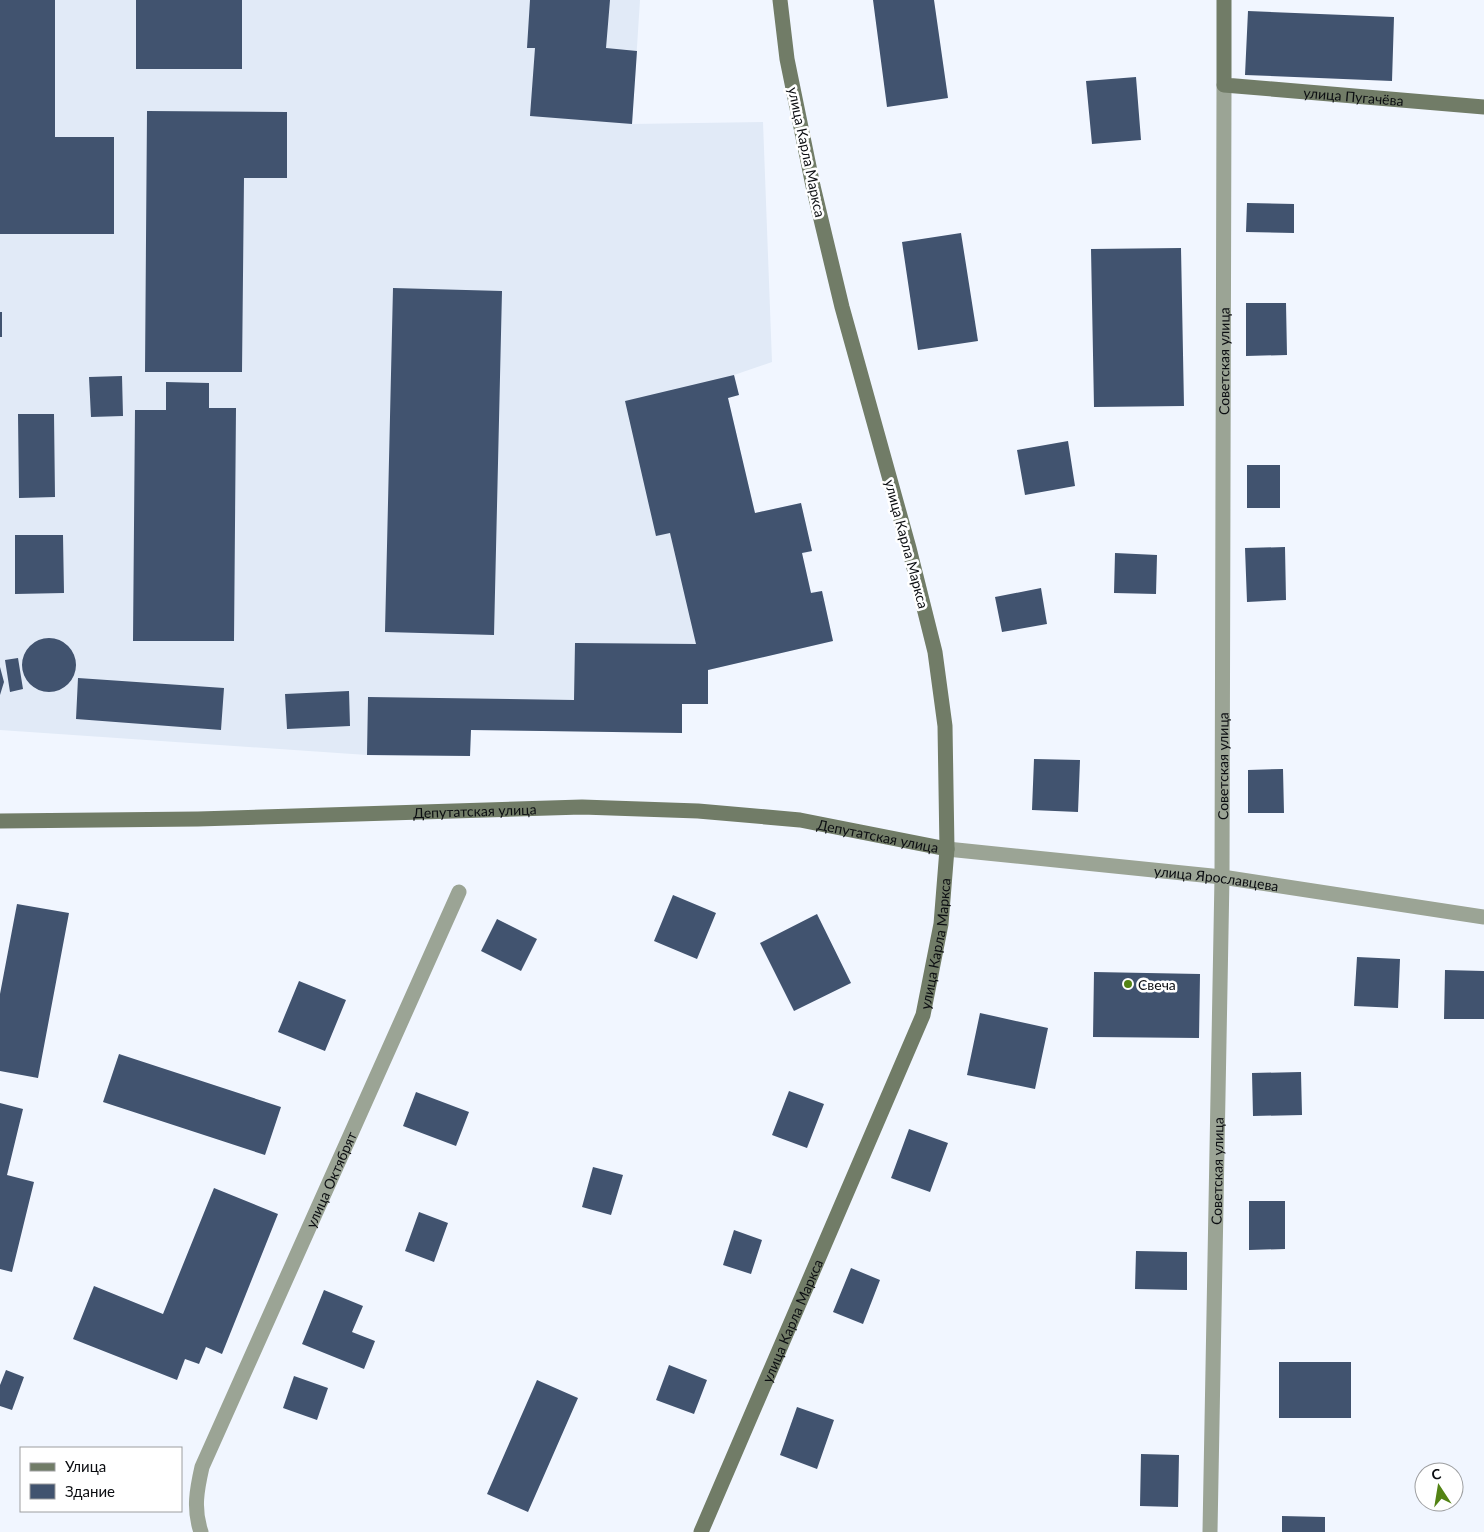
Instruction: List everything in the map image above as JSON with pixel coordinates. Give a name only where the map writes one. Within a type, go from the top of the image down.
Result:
[{"type":"main road","name":"улица Карла Маркса","points":[[702,1532],[923,1015],[940,924],[947,849],[945,726],[935,652],[910,548],[842,307],[815,196],[787,59],[780,0]]},
{"type":"main road","name":"Советская улица","points":[[1224,0],[1224,85]]},
{"type":"main road","name":"улица Пугачёва","points":[[1224,85],[1484,107]]},
{"type":"main road","name":"Депутатская улица","points":[[0,821],[198,818],[592,807],[698,811],[800,820],[947,849]]},
{"type":"street","name":"Советская улица","points":[[1210,1532],[1222,877],[1224,85]]},
{"type":"street","name":"улица Ярославцева","points":[[947,849],[1222,877],[1484,917]]},
{"type":"street","name":"улица Октябрят","points":[[201,1532],[197,1520],[196,1501],[202,1467],[459,892]]},
{"type":"shaded area","points":[[0,0],[640,0],[632,124],[763,122],[772,362],[734,375],[739,395],[728,398],[755,513],[801,503],[812,551],[802,554],[811,592],[822,591],[833,641],[708,670],[708,704],[682,704],[682,733],[471,730],[470,756],[367,755],[0,730]]},
{"type":"building","points":[[0,0],[55,0],[55,137],[114,137],[114,234],[0,234]]},
{"type":"building","points":[[136,0],[242,0],[242,69],[136,69]]},
{"type":"building","points":[[530,0],[610,0],[606,48],[637,51],[632,124],[530,116],[535,48],[527,48]]},
{"type":"building","points":[[873,0],[934,0],[948,98],[887,107]]},
{"type":"building","points":[[1248,11],[1394,17],[1392,81],[1245,75]]},
{"type":"building","points":[[1136,77],[1141,140],[1092,144],[1086,81]]},
{"type":"building","points":[[147,111],[287,112],[287,178],[244,178],[242,372],[145,372]]},
{"type":"building","points":[[1247,203],[1294,204],[1294,233],[1246,232]]},
{"type":"building","points":[[961,233],[978,341],[918,350],[902,242]]},
{"type":"building","points":[[1181,248],[1184,406],[1094,407],[1091,249]]},
{"type":"building","points":[[393,288],[502,291],[494,635],[385,632]]},
{"type":"building","points":[[1246,303],[1286,303],[1287,355],[1246,356]]},
{"type":"building","points":[[0,312],[2,312],[2,337],[0,337]]},
{"type":"building","points":[[734,375],[739,395],[728,398],[755,513],[801,503],[812,551],[802,553],[811,593],[822,591],[833,641],[708,670],[708,704],[682,704],[682,733],[471,730],[470,756],[367,755],[368,697],[574,700],[575,643],[696,644],[670,533],[656,536],[625,401]]},
{"type":"building","points":[[122,376],[123,416],[91,417],[89,377]]},
{"type":"building","points":[[166,382],[209,383],[209,408],[236,408],[234,641],[133,641],[135,410],[166,410]]},
{"type":"building","points":[[18,414],[54,414],[55,497],[19,498]]},
{"type":"building","points":[[1068,441],[1075,486],[1025,495],[1017,450]]},
{"type":"building","points":[[1247,465],[1280,465],[1280,508],[1247,508]]},
{"type":"building","points":[[15,535],[63,535],[64,593],[15,594]]},
{"type":"building","points":[[1285,547],[1286,600],[1247,602],[1245,548]]},
{"type":"building","points":[[1115,553],[1157,555],[1156,594],[1114,593]]},
{"type":"building","points":[[1041,588],[1047,624],[1002,632],[995,597]]},
{"type":"building","points":[[49,638],[59,640],[68,646],[74,655],[76,665],[74,675],[68,684],[59,690],[49,692],[39,690],[30,684],[24,675],[22,665],[24,655],[30,646],[39,640]]},
{"type":"building","points":[[18,658],[23,689],[10,692],[5,660]]},
{"type":"building","points":[[0,667],[4,682],[0,695]]},
{"type":"building","points":[[78,678],[224,688],[221,730],[76,719]]},
{"type":"building","points":[[349,691],[350,726],[287,729],[285,694]]},
{"type":"building","points":[[1034,759],[1080,760],[1078,812],[1032,810]]},
{"type":"building","points":[[1283,769],[1284,813],[1248,813],[1248,770]]},
{"type":"building","points":[[673,895],[716,913],[697,959],[654,941]]},
{"type":"building","points":[[17,904],[69,913],[38,1078],[0,1071],[0,994]]},
{"type":"building","points":[[817,914],[851,983],[794,1011],[760,943]]},
{"type":"building","points":[[497,919],[537,939],[521,971],[481,951]]},
{"type":"building","points":[[1357,957],[1400,959],[1398,1008],[1354,1006]]},
{"type":"building","points":[[1445,970],[1484,971],[1484,1019],[1444,1019]]},
{"type":"building","points":[[1094,972],[1200,974],[1199,1038],[1093,1037]]},
{"type":"building","points":[[299,981],[346,1000],[325,1051],[278,1032]]},
{"type":"building","points":[[980,1013],[1048,1028],[1035,1089],[967,1075]]},
{"type":"building","points":[[119,1054],[281,1107],[265,1155],[103,1102]]},
{"type":"building","points":[[1301,1072],[1302,1115],[1253,1116],[1252,1073]]},
{"type":"building","points":[[789,1091],[824,1104],[807,1148],[772,1135]]},
{"type":"building","points":[[416,1092],[469,1112],[456,1146],[403,1126]]},
{"type":"building","points":[[0,1103],[23,1109],[7,1175],[34,1182],[12,1272],[0,1269]]},
{"type":"building","points":[[909,1129],[948,1143],[930,1192],[891,1178]]},
{"type":"building","points":[[593,1167],[623,1175],[611,1215],[582,1207]]},
{"type":"building","points":[[214,1188],[278,1214],[222,1354],[206,1347],[199,1364],[185,1359],[177,1380],[73,1339],[94,1286],[163,1314]]},
{"type":"building","points":[[1249,1201],[1285,1201],[1285,1249],[1249,1250]]},
{"type":"building","points":[[419,1212],[448,1223],[434,1262],[405,1251]]},
{"type":"building","points":[[734,1230],[762,1240],[751,1274],[723,1265]]},
{"type":"building","points":[[1136,1251],[1187,1252],[1187,1290],[1135,1289]]},
{"type":"building","points":[[851,1268],[880,1280],[863,1324],[833,1312]]},
{"type":"building","points":[[324,1290],[363,1306],[352,1332],[375,1341],[364,1369],[302,1344]]},
{"type":"building","points":[[1279,1362],[1351,1362],[1351,1418],[1279,1418]]},
{"type":"building","points":[[669,1365],[707,1380],[694,1414],[656,1400]]},
{"type":"building","points":[[6,1370],[24,1377],[12,1410],[0,1406],[0,1385]]},
{"type":"building","points":[[294,1376],[328,1388],[317,1420],[283,1408]]},
{"type":"building","points":[[537,1380],[578,1398],[528,1512],[487,1494]]},
{"type":"building","points":[[797,1407],[834,1420],[817,1469],[780,1455]]},
{"type":"building","points":[[1141,1454],[1179,1455],[1178,1507],[1140,1506]]},
{"type":"building","points":[[1282,1516],[1325,1517],[1325,1532],[1282,1532]]},
{"type":"place","name":"Свеча","points":[[1128,984]]}]
